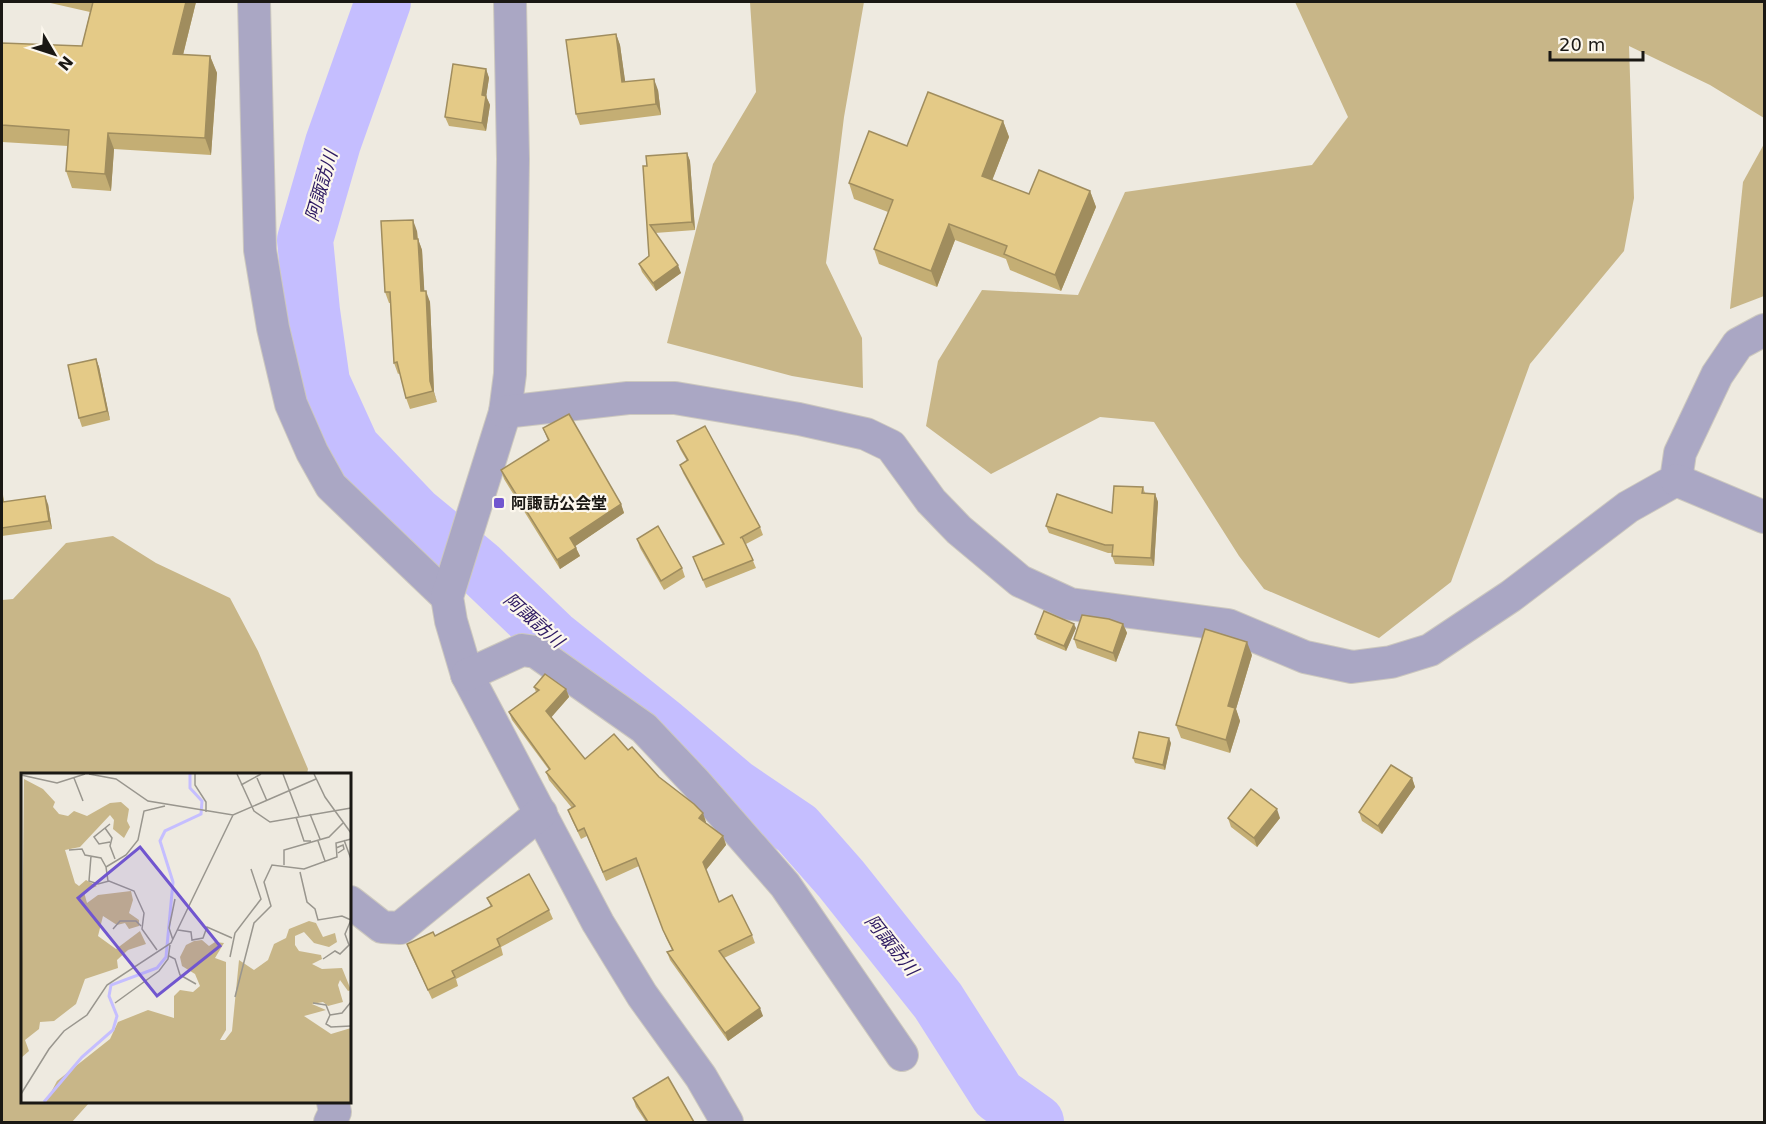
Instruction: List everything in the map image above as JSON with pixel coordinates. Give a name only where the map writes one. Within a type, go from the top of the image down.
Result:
[{"type":"street","points":[[254,2],[260,250],[273,328],[291,404],[312,452],[331,486],[451,582]]},
{"type":"street","points":[[510,2],[513,244],[510,374],[505,412],[451,582],[451,621],[467,675],[598,923],[642,995],[701,1077],[727,1122]]},
{"type":"street","points":[[1676,480],[1680,453],[1717,375],[1738,344],[1764,330]]},
{"type":"street","points":[[505,412],[628,398],[675,398],[799,419],[866,434],[891,446],[931,501],[959,530],[1020,581],[1070,604],[1228,625],[1305,657],[1352,667],[1391,662],[1430,650],[1511,596],[1628,507],[1676,480]]},
{"type":"street","points":[[1676,480],[1764,517]]},
{"type":"street","points":[[467,675],[522,650],[536,652],[644,728],[695,782],[785,885],[902,1054]]},
{"type":"street","points":[[351,903],[382,927],[400,928],[541,813]]},
{"type":"street","points":[[330,1122],[335,1112],[333,1103]]},
{"type":"shaded area","points":[[750,2],[864,2],[844,117],[826,263],[862,338],[863,388],[792,376],[667,343],[713,164],[756,92]]},
{"type":"shaded area","points":[[1295,2],[1764,2],[1764,118],[1710,85],[1629,46],[1634,198],[1624,251],[1530,364],[1451,582],[1379,638],[1264,589],[1239,556],[1154,422],[1100,417],[991,474],[926,426],[938,361],[982,290],[1078,295],[1125,192],[1312,165],[1348,117]]},
{"type":"shaded area","points":[[1764,144],[1764,296],[1730,309],[1743,182]]},
{"type":"shaded area","points":[[113,536],[156,563],[230,598],[258,651],[308,769],[307,773],[21,773],[21,1103],[89,1103],[72,1122],[2,1122],[2,600],[13,599],[66,543]]},
{"type":"building","points":[[93,2],[186,2],[173,54],[210,56],[205,138],[108,133],[105,174],[66,171],[69,130],[2,125],[2,43],[82,46]]},
{"type":"building","points":[[616,34],[622,82],[654,79],[656,104],[576,114],[566,40]]},
{"type":"building","points":[[453,64],[486,69],[482,95],[486,96],[482,123],[445,117]]},
{"type":"building","points":[[928,92],[1003,121],[982,176],[1029,194],[1039,170],[1090,191],[1055,275],[1004,254],[1007,246],[949,224],[931,271],[874,249],[893,200],[849,183],[869,131],[907,146]]},
{"type":"building","points":[[687,153],[692,222],[650,225],[678,265],[653,283],[639,264],[649,256],[643,166],[647,166],[646,156]]},
{"type":"building","points":[[413,220],[414,239],[418,239],[421,291],[426,291],[430,381],[433,391],[406,398],[397,362],[394,363],[390,292],[385,292],[381,221]]},
{"type":"building","points":[[96,359],[107,411],[79,418],[68,365]]},
{"type":"building","points":[[569,414],[621,504],[570,538],[576,548],[557,560],[501,470],[549,440],[543,428]]},
{"type":"building","points":[[705,426],[760,527],[740,538],[742,537],[753,560],[703,580],[693,557],[724,544],[680,465],[688,460],[677,441]]},
{"type":"building","points":[[1114,486],[1143,487],[1142,493],[1155,494],[1151,558],[1112,556],[1113,545],[1105,545],[1046,526],[1057,494],[1112,513]]},
{"type":"building","points":[[2,495],[3,502],[45,496],[49,521],[2,528]]},
{"type":"building","points":[[658,526],[682,568],[661,581],[637,539]]},
{"type":"building","points":[[1044,611],[1074,624],[1064,646],[1035,634]]},
{"type":"building","points":[[1082,615],[1109,619],[1123,624],[1113,653],[1074,639]]},
{"type":"building","points":[[1205,629],[1247,642],[1228,706],[1235,708],[1226,740],[1176,725]]},
{"type":"building","points":[[545,674],[566,689],[546,711],[585,759],[614,734],[628,750],[632,747],[659,777],[694,804],[703,813],[699,818],[723,836],[703,862],[719,902],[732,895],[752,935],[719,951],[760,1008],[725,1033],[667,952],[673,950],[663,930],[636,858],[603,872],[584,828],[578,831],[568,810],[575,806],[546,772],[550,769],[509,712],[539,690],[534,687]]},
{"type":"building","points":[[1139,732],[1169,738],[1163,765],[1133,758]]},
{"type":"building","points":[[1391,765],[1412,778],[1378,826],[1359,812]]},
{"type":"building","points":[[1251,789],[1277,809],[1254,838],[1228,818]]},
{"type":"building","points":[[529,874],[549,910],[497,939],[500,946],[452,971],[455,977],[428,990],[407,944],[433,932],[435,936],[492,906],[487,898]]},
{"type":"building","points":[[668,1077],[694,1122],[648,1122],[633,1098]]},
{"type":"waterway","name":"阿諏訪川","points":[[383,2],[333,143],[305,240],[322,382],[352,448],[415,514],[479,567],[552,637],[735,787],[797,829],[841,879],[938,1001],[998,1095],[1036,1122]]},
{"type":"place","name":"阿諏訪公会堂","points":[[499,503]]}]
